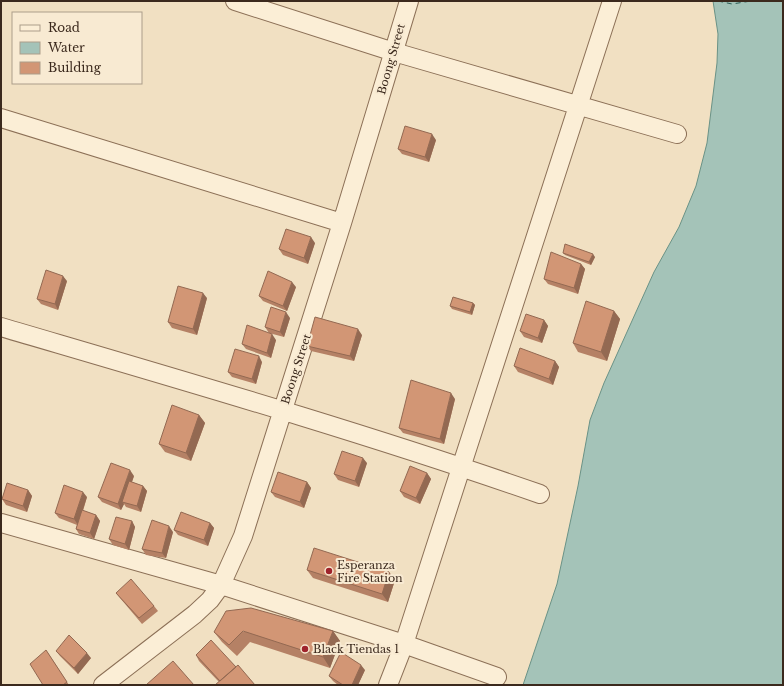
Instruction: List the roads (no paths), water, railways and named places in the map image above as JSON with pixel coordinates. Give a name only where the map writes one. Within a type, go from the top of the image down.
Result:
[{"type":"street","points":[[235,1],[263,5],[394,52],[677,134]]},
{"type":"street","name":"Boong Street","points":[[103,685],[210,600],[221,585],[243,536],[342,224],[408,1]]},
{"type":"street","points":[[388,685],[404,644],[612,1]]},
{"type":"street","points":[[1,118],[342,224]]},
{"type":"street","points":[[1,327],[283,410],[540,494]]},
{"type":"street","points":[[1,523],[221,585],[404,644],[497,676]]},
{"type":"water","points":[[713,1],[783,1],[783,685],[523,685],[557,584],[578,486],[590,420],[604,383],[654,272],[679,227],[696,186],[707,143],[717,63],[718,34]]},
{"type":"place","name":"Esperanza Fire Station","points":[[329,571]]},
{"type":"place","name":"Black Tiendas 1","points":[[305,649]]}]
